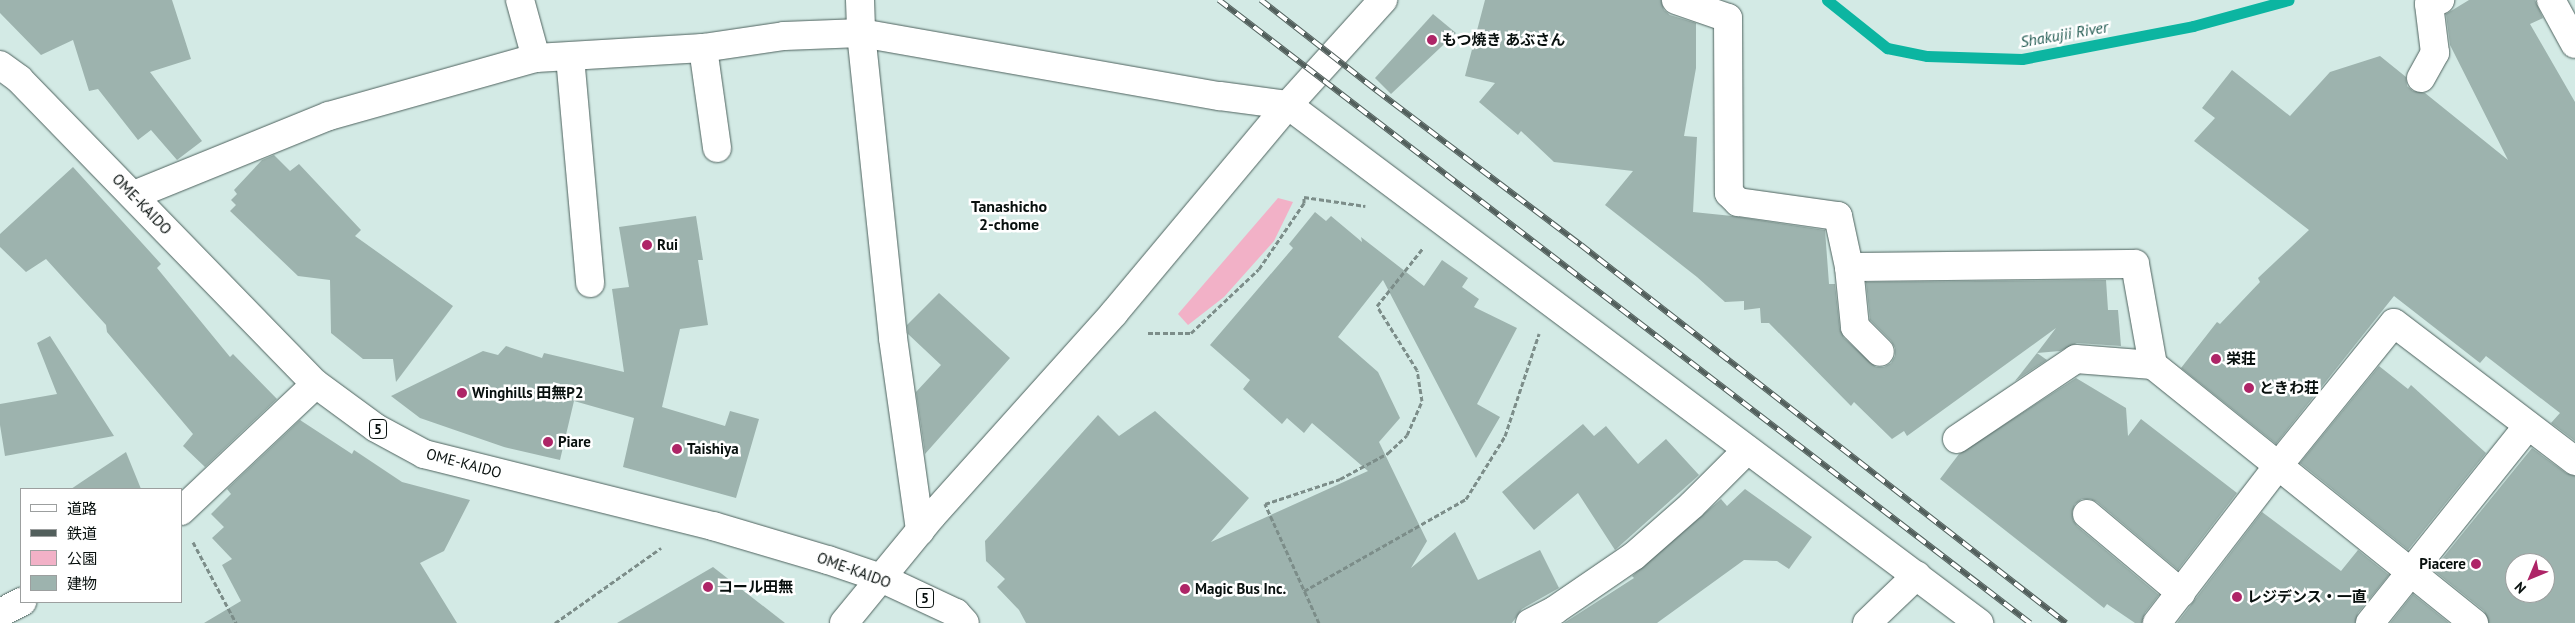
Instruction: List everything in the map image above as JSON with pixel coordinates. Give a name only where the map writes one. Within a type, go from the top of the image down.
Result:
[{"type":"street","points":[[520,0],[536,58]]},
{"type":"street","points":[[860,0],[861,33],[893,338],[920,531]]},
{"type":"street","points":[[844,623],[920,531],[1114,313],[1288,105],[1358,13],[1383,0]]},
{"type":"street","points":[[1676,0],[1728,18],[1729,193],[1738,202],[1838,216],[1849,267],[1855,327],[1880,352]]},
{"type":"street","points":[[2421,78],[2435,53],[2429,4],[2440,0]]},
{"type":"street","points":[[2551,0],[2575,44]]},
{"type":"street","points":[[134,195],[330,116],[536,58],[703,48],[784,36],[861,33],[1220,96],[1288,105],[1979,623]]},
{"type":"street","points":[[703,48],[717,148]]},
{"type":"street","points":[[570,57],[590,283]]},
{"type":"street","name":"OME-KAIDO","points":[[0,65],[20,79],[316,384],[376,428],[424,454],[713,526],[881,578],[956,613],[965,623]]},
{"type":"street","points":[[1849,267],[2135,264],[2153,365]]},
{"type":"street","points":[[2157,623],[2278,466],[2394,323],[2575,461]]},
{"type":"street","points":[[1957,439],[2076,359],[2153,365],[2474,623]]},
{"type":"street","points":[[182,510],[316,384]]},
{"type":"street","points":[[2370,623],[2528,426]]},
{"type":"street","points":[[1530,623],[1555,610],[1634,556],[1692,505],[1747,450]]},
{"type":"street","points":[[2087,514],[2181,592]]},
{"type":"street","points":[[1867,623],[1917,575]]},
{"type":"street","points":[[0,613],[20,603]]},
{"type":"path","points":[[1148,333],[1191,333],[1259,269],[1304,203],[1304,197],[1370,206]]},
{"type":"path","points":[[1319,623],[1265,504],[1340,479],[1388,452],[1407,435],[1422,401],[1417,370],[1377,306],[1444,222]]},
{"type":"path","points":[[1304,591],[1466,498],[1505,436],[1539,333]]},
{"type":"path","points":[[190,537],[236,623]]},
{"type":"path","points":[[555,623],[667,543]]},
{"type":"green space","points":[[1278,198],[1293,202],[1274,241],[1224,297],[1188,325],[1178,314]]},
{"type":"building","points":[[0,0],[172,0],[191,59],[150,72],[202,141],[177,160],[151,130],[138,140],[98,89],[89,91],[73,40],[41,55],[0,13]]},
{"type":"building","points":[[1485,0],[1661,0],[1664,10],[1670,15],[1696,23],[1696,68],[1684,136],[1697,137],[1693,212],[1825,230],[1829,284],[1835,284],[1840,329],[1844,338],[1876,367],[1884,367],[1891,363],[1895,356],[1895,348],[1891,341],[1870,320],[1866,282],[2106,280],[2108,310],[2118,310],[2121,346],[2077,343],[2060,351],[2037,353],[2056,328],[1907,436],[1904,431],[1892,439],[1854,402],[1851,406],[1769,323],[1761,323],[1760,308],[1744,310],[1744,301],[1725,302],[1697,277],[1605,205],[1633,171],[1554,162],[1521,131],[1518,135],[1479,102],[1495,83],[1465,76]]},
{"type":"building","points":[[2469,0],[2535,0],[2543,18],[2530,24],[2575,102],[2575,441],[2551,423],[2560,413],[2486,356],[2480,363],[2394,296],[2276,444],[2181,368],[2217,322],[2220,324],[2260,282],[2258,278],[2309,230],[2194,141],[2215,118],[2202,108],[2232,70],[2290,116],[2330,72],[2380,56],[2406,77],[2407,86],[2413,91],[2425,93],[2508,160],[2450,45],[2446,14]]},
{"type":"building","points":[[1433,14],[1456,33],[1391,94],[1375,78]]},
{"type":"building","points":[[274,155],[290,171],[299,164],[361,230],[355,236],[453,306],[396,382],[393,359],[363,359],[331,333],[330,280],[298,276],[230,211],[236,205],[231,200],[237,194],[234,190],[262,160]]},
{"type":"building","points":[[73,167],[161,264],[157,268],[230,357],[233,354],[277,399],[205,467],[183,446],[193,434],[107,332],[106,325],[46,259],[26,272],[0,247],[0,234]]},
{"type":"building","points":[[1315,212],[1326,221],[1331,216],[1362,242],[1361,237],[1424,286],[1442,260],[1468,278],[1462,287],[1479,299],[1474,307],[1517,328],[1477,404],[1500,417],[1476,458],[1383,280],[1338,337],[1378,372],[1400,418],[1379,442],[1427,541],[1411,568],[1455,532],[1478,580],[1540,550],[1559,588],[1522,609],[1512,623],[1026,623],[1019,610],[997,587],[1005,579],[986,561],[985,541],[1098,415],[1119,436],[1155,411],[1249,498],[1211,542],[1368,471],[1312,423],[1304,433],[1287,418],[1282,424],[1243,389],[1250,380],[1210,345],[1293,248],[1289,244]]},
{"type":"building","points":[[696,216],[703,260],[698,260],[708,325],[680,329],[662,407],[725,426],[730,411],[759,419],[736,498],[623,467],[634,418],[574,401],[560,460],[504,447],[420,418],[391,396],[483,351],[498,355],[506,346],[542,358],[544,353],[624,372],[612,289],[629,287],[619,227]]},
{"type":"building","points":[[939,293],[1010,358],[925,454],[916,392],[941,365],[908,334],[907,325]]},
{"type":"building","points":[[50,336],[114,436],[5,456],[0,425],[0,404],[57,394],[37,343]]},
{"type":"building","points":[[2037,353],[2047,360],[2015,381]]},
{"type":"building","points":[[2379,366],[2408,389],[2411,385],[2486,453],[2408,550],[2300,463]]},
{"type":"building","points":[[2076,378],[2126,408],[2128,436],[2141,419],[2237,493],[2178,570],[2097,502],[2090,499],[2082,499],[2075,504],[2072,512],[2073,520],[2077,526],[2159,595],[2145,613],[2142,623],[2135,623],[2107,604],[2104,608],[1940,479],[1959,454]]},
{"type":"building","points":[[300,420],[352,454],[354,450],[402,482],[470,500],[444,551],[420,563],[457,623],[204,623],[241,601],[222,565],[232,559],[212,538],[224,527],[211,514],[231,494],[227,489]]},
{"type":"building","points":[[1583,424],[1594,436],[1606,426],[1638,464],[1666,439],[1699,475],[1615,550],[1578,493],[1534,530],[1502,492]]},
{"type":"building","points":[[2532,448],[2566,473],[2575,476],[2575,623],[2489,623],[2484,611],[2433,570]]},
{"type":"building","points":[[126,452],[141,488],[72,488]]},
{"type":"building","points":[[1745,489],[1812,537],[1789,569],[1777,561],[1744,560],[1657,623],[1564,623],[1634,578],[1632,576],[1721,499],[1727,506]]},
{"type":"building","points":[[2262,512],[2341,571],[2358,550],[2389,575],[2358,613],[2355,623],[2177,623]]},
{"type":"building","name":"コール田無","points":[[713,567],[785,623],[617,623]]},
{"type":"building","points":[[2413,594],[2449,623],[2390,623]]},
{"type":"waterway","name":"Shakujii River","points":[[1827,0],[1887,48],[1927,56],[2022,59],[2193,26],[2289,0]]},
{"type":"railway","points":[[1219,0],[2030,623]]},
{"type":"railway","points":[[1261,0],[1376,90],[1581,245],[2066,623]]},
{"type":"place","name":"もつ焼き あぶさん","points":[[1432,40]]},
{"type":"place","name":"Rui","points":[[647,245]]},
{"type":"place","name":"栄荘","points":[[2216,359]]},
{"type":"place","name":"ときわ荘","points":[[2249,388]]},
{"type":"place","name":"Winghills 田無P2","points":[[462,393]]},
{"type":"place","name":"Piare","points":[[548,442]]},
{"type":"place","name":"Taishiya","points":[[677,449]]},
{"type":"place","name":"Piacere","points":[[2476,564]]},
{"type":"place","name":"コール田無","points":[[708,587]]},
{"type":"place","name":"Magic Bus Inc.","points":[[1185,589]]},
{"type":"place","name":"レジデンス・一直","points":[[2237,597]]},
{"type":"district","name":"Tanashicho 2-chome","points":[[1009,215]]}]
